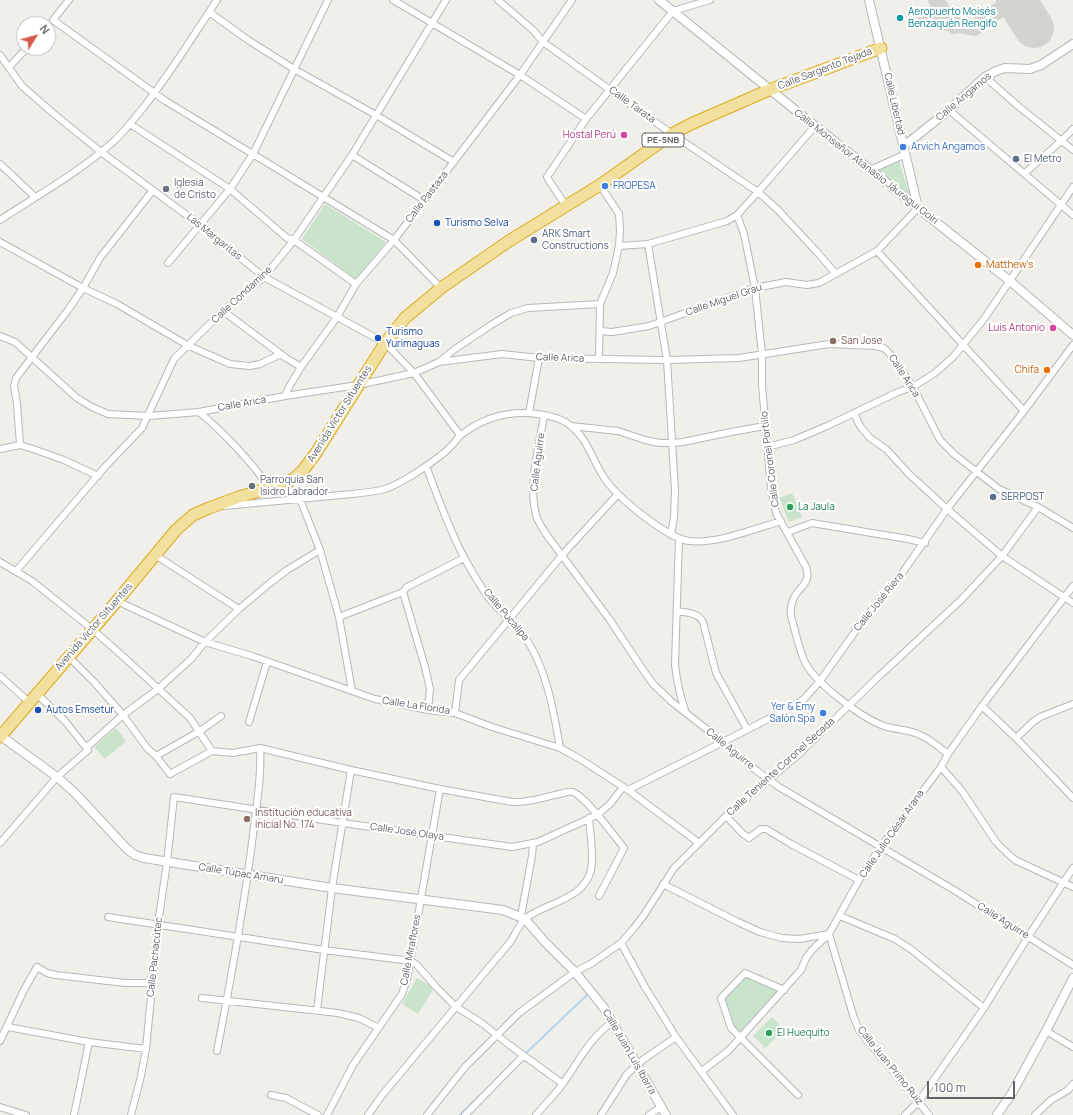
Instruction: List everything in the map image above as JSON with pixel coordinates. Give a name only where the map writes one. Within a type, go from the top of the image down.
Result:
[{"type":"highway","name":"Calle Sargento Tejada","points":[[769,90],[881,48]]},
{"type":"highway","name":"PE-5NB","points":[[566,206],[600,185],[672,134],[691,124],[769,90]]},
{"type":"highway","name":"Avenida Victor Sifuentes","points":[[0,736],[117,601],[176,530],[194,515],[210,508],[238,497],[286,483],[295,478],[304,470],[316,453],[385,343],[405,318],[441,288],[503,245],[566,206]]},
{"type":"street","points":[[56,16],[69,0]]},
{"type":"street","points":[[0,220],[73,174],[114,141],[155,93],[217,0]]},
{"type":"street","points":[[168,263],[230,189],[253,154],[328,0]]},
{"type":"street","points":[[393,0],[520,75],[586,119]]},
{"type":"street","name":"Calle Condamine","points":[[16,571],[98,476],[142,428],[149,416],[174,359],[223,312],[264,277],[294,240],[352,155],[446,0]]},
{"type":"street","name":"Calle Tarata","points":[[498,0],[534,31],[543,42],[672,134],[758,192],[782,214],[836,274]]},
{"type":"street","name":"Calle Pastaza","points":[[285,396],[301,367],[337,317],[356,284],[394,240],[454,162],[520,75],[572,0]]},
{"type":"street","name":"Calle Monseñor Atanasio Jáuregui Goiri","points":[[659,0],[769,90],[1010,281],[1073,335]]},
{"type":"street","points":[[566,206],[548,180],[548,177],[586,119],[672,11],[710,0]]},
{"type":"street","name":"Calle Libertad","points":[[869,0],[918,208]]},
{"type":"street","points":[[209,12],[248,40],[294,69],[376,115],[454,162]]},
{"type":"street","points":[[56,22],[164,100],[322,198],[394,240],[441,288]]},
{"type":"street","name":"Calle Angamos","points":[[905,150],[985,77],[1004,68],[1030,69],[1041,65],[1073,44]]},
{"type":"street","name":"Las Margaritas","points":[[0,55],[22,86],[54,114],[101,152],[200,224],[264,277],[385,343],[414,373],[460,436]]},
{"type":"street","points":[[9,67],[19,56]]},
{"type":"street","points":[[985,77],[1073,150]]},
{"type":"street","points":[[949,110],[1073,215]]},
{"type":"street","points":[[130,124],[230,189],[287,238],[294,240],[356,284]]},
{"type":"street","points":[[619,246],[648,244],[716,225],[737,215],[814,126]]},
{"type":"street","points":[[1025,173],[1073,129]]},
{"type":"street","points":[[870,170],[905,150]]},
{"type":"street","points":[[352,155],[424,200]]},
{"type":"street","points":[[0,164],[35,197]]},
{"type":"street","points":[[599,359],[600,304],[613,273],[619,246],[620,230],[619,214],[600,185]]},
{"type":"street","points":[[767,446],[794,440],[827,426],[898,392],[913,387],[935,373],[953,357],[984,319],[1073,187]]},
{"type":"street","points":[[20,445],[17,403],[14,386],[16,378],[68,310],[83,288],[100,258],[153,190]]},
{"type":"street","name":"Calle Miguel Grau","points":[[600,331],[612,332],[649,326],[755,288],[786,282],[807,285],[820,283],[876,251],[918,208]]},
{"type":"street","name":"Calle Coronel Portillo","points":[[737,215],[744,234],[755,288],[762,354],[762,385],[771,488],[776,513],[788,532],[808,573],[808,579],[793,599],[790,609],[804,660],[820,681],[869,719],[884,726],[919,734],[948,754]]},
{"type":"street","points":[[0,242],[83,288],[117,304],[189,346],[217,359],[230,364],[250,366],[260,364],[281,354]]},
{"type":"street","points":[[648,244],[662,322],[667,360],[675,490],[674,517],[671,534]]},
{"type":"street","points":[[876,251],[1024,411]]},
{"type":"street","points":[[439,362],[451,352],[511,313],[528,308],[600,304]]},
{"type":"street","points":[[223,312],[301,367]]},
{"type":"street","name":"Calle Arica","points":[[0,336],[15,342],[77,398],[92,407],[108,414],[149,416],[198,412],[285,396],[358,385],[414,373],[439,362],[502,354],[539,358],[667,360],[739,358],[829,344],[876,346],[884,348],[891,355],[913,387],[940,440],[955,455],[999,489],[1038,507],[1073,528]]},
{"type":"street","name":"Calle José Riera","points":[[626,788],[723,742],[794,706],[804,698],[820,681],[864,619],[898,579],[976,471],[1024,411],[1073,345]]},
{"type":"street","points":[[529,413],[539,358]]},
{"type":"street","points":[[198,412],[212,422],[269,488]]},
{"type":"street","points":[[210,508],[373,492],[386,488],[426,466],[452,446],[460,436],[484,421],[496,415],[508,413],[529,413],[561,420],[572,426],[618,431],[645,440],[660,443],[683,442],[765,426]]},
{"type":"street","points":[[854,413],[860,426],[870,438],[886,449],[908,474],[947,510],[1002,556],[1073,603]]},
{"type":"street","name":"Calle Aguirre","points":[[544,416],[534,486],[537,519],[546,534],[563,554],[610,620],[653,684],[672,702],[768,780],[880,848],[954,890],[1073,965]]},
{"type":"street","points":[[572,426],[587,446],[595,464],[605,480],[618,494],[655,524],[679,538],[693,541],[714,539],[732,536],[781,522]]},
{"type":"street","points":[[0,448],[20,445],[64,460],[98,476]]},
{"type":"street","name":"Calle Pucallpa","points":[[426,466],[448,523],[464,558],[489,599],[524,635],[532,648],[548,689],[560,748]]},
{"type":"street","points":[[295,478],[300,498],[320,550],[340,617],[352,691]]},
{"type":"street","points":[[455,713],[459,680],[563,554],[618,494]]},
{"type":"street","name":"Calle Teniente Coronel Secada","points":[[427,1115],[465,1068],[519,1013],[574,972],[592,963],[621,943],[644,915],[674,868],[726,816],[798,755],[961,600],[1002,556],[1038,507]]},
{"type":"street","points":[[788,532],[812,523],[924,543]]},
{"type":"street","points":[[679,538],[675,665],[677,685],[687,714]]},
{"type":"street","points":[[0,843],[57,777],[123,715],[158,689],[239,609],[270,583],[287,570],[320,550]]},
{"type":"street","points":[[155,555],[239,609]]},
{"type":"street","points":[[340,617],[403,592],[407,587],[464,558]]},
{"type":"street","points":[[0,562],[32,581],[92,629],[190,718],[212,751]]},
{"type":"street","name":"Calle Julio César Arana","points":[[702,1071],[728,1051],[784,990],[801,970],[806,958],[812,950],[829,934],[859,880],[880,848],[940,767],[982,706],[1073,586]]},
{"type":"street","points":[[403,592],[427,674],[430,689],[428,710]]},
{"type":"street","name":"Calle La Florida","points":[[117,601],[205,642],[375,700],[428,710],[455,713],[492,727],[560,748],[626,788],[699,843]]},
{"type":"street","points":[[677,611],[695,614],[700,617],[703,622],[716,673],[747,729]]},
{"type":"street","points":[[69,657],[94,682],[123,715],[147,748],[156,756],[170,774],[212,751],[233,753],[260,748],[351,770],[440,789],[512,802],[522,803],[561,793],[572,792],[579,796],[598,815],[624,848],[600,896]]},
{"type":"street","points":[[249,722],[267,662]]},
{"type":"street","points":[[0,676],[29,702]]},
{"type":"street","points":[[36,693],[65,721],[88,748]]},
{"type":"street","points":[[1016,738],[1040,717],[1073,704]]},
{"type":"street","points":[[982,706],[1016,738],[1073,798]]},
{"type":"street","points":[[156,756],[200,731],[221,716]]},
{"type":"street","name":"Calle Túpac Amaru","points":[[0,736],[57,777],[74,792],[117,839],[131,852],[144,858],[332,888],[503,910],[523,917]]},
{"type":"street","points":[[217,1051],[239,936],[248,875],[256,810],[261,757],[260,748]]},
{"type":"street","points":[[940,767],[962,791],[996,842],[1006,852],[1015,860],[1073,887]]},
{"type":"street","points":[[316,1010],[332,888],[351,770]]},
{"type":"street","name":"Calle José Olaya","points":[[174,798],[512,847],[533,843],[598,815],[626,788]]},
{"type":"street","name":"Calle Miraflores","points":[[326,1115],[353,1065],[402,994],[411,961],[440,789]]},
{"type":"street","name":"Calle Pachacútec","points":[[131,1115],[146,1050],[151,983],[174,798]]},
{"type":"street","points":[[726,816],[743,834],[749,838],[761,829],[766,829],[859,880]]},
{"type":"street","points":[[523,917],[568,898],[582,887],[591,870],[590,818]]},
{"type":"street","points":[[368,1115],[383,1094],[510,940],[523,917],[533,843]]},
{"type":"street","points":[[905,1115],[919,1101],[984,1008],[1073,868]]},
{"type":"street","points":[[663,884],[760,932],[782,938],[799,939],[829,934]]},
{"type":"street","points":[[840,916],[895,939],[912,950],[984,1008]]},
{"type":"street","points":[[108,917],[324,950],[411,961],[455,1006],[483,1024],[523,1056],[563,1084]]},
{"type":"street","name":"Calle Juan Luis Ibarra","points":[[523,917],[574,972],[604,1008],[666,1115]]},
{"type":"street","name":"Calle Juan Primo Ruiz","points":[[829,934],[859,1030],[929,1115]]},
{"type":"street","points":[[621,943],[645,987],[676,1037],[733,1115]]},
{"type":"street","points":[[0,1041],[8,1027],[24,990],[37,967],[48,973],[56,975],[125,983],[151,983]]},
{"type":"street","points":[[784,990],[745,973],[721,998],[731,1028],[798,1095]]},
{"type":"street","points":[[997,1115],[1012,1093],[1073,978]]},
{"type":"street","points":[[202,998],[338,1013],[359,1018],[379,1028]]},
{"type":"street","points":[[536,1115],[563,1084],[591,1042],[603,1028],[612,1022]]},
{"type":"street","points":[[8,1027],[89,1042],[146,1050]]},
{"type":"street","points":[[1046,1031],[1073,1047]]},
{"type":"street","points":[[601,1115],[627,1074],[676,1037]]},
{"type":"street","points":[[74,1115],[89,1042]]},
{"type":"street","points":[[465,1115],[523,1056]]},
{"type":"street","points":[[1038,1114],[1051,1100],[1068,1090],[1073,1084]]},
{"type":"street","points":[[271,1095],[286,1098],[318,1115]]},
{"type":"street","points":[[0,1107],[26,1115]]},
{"type":"street","points":[[649,1115],[661,1107]]},
{"type":"green space","points":[[899,160],[910,197],[876,170]]},
{"type":"green space","points":[[325,204],[386,242],[356,279],[302,239]]},
{"type":"green space","name":"La Jaula","points":[[792,493],[802,517],[789,522],[779,498]]},
{"type":"green space","points":[[116,728],[126,741],[105,759],[94,747]]},
{"type":"green space","points":[[746,975],[781,991],[739,1036],[732,1028],[723,999]]},
{"type":"green space","points":[[417,978],[434,988],[418,1014],[402,1004]]},
{"type":"green space","name":"El Huequito","points":[[772,1017],[784,1030],[765,1048],[753,1036]]},
{"type":"waterway","points":[[525,1054],[588,994]]},
{"type":"waterway","points":[[460,1115],[479,1096]]},
{"type":"taxiway","points":[[936,0],[949,21],[955,26]]},
{"type":"taxiway","points":[[926,19],[974,28],[1011,0]]},
{"type":"runway","points":[[1016,0],[1034,28]]},
{"type":"place","name":"Aeropuerto Moisés Benzaquén Rengifo","points":[[900,18]]},
{"type":"place","name":"Hostal Perú","points":[[624,135]]},
{"type":"place","name":"Arvich Angamos","points":[[903,147]]},
{"type":"place","name":"El Metro","points":[[1016,159]]},
{"type":"place","name":"FROPESA","points":[[605,186]]},
{"type":"place","name":"Iglesia de Cristo","points":[[166,189]]},
{"type":"place","name":"Turismo Selva","points":[[437,223]]},
{"type":"place","name":"ARK Smart Constructions","points":[[534,240]]},
{"type":"place","name":"Matthew's","points":[[978,265]]},
{"type":"place","name":"Luis Antonio","points":[[1053,328]]},
{"type":"place","name":"Turismo Yurimaguas","points":[[378,338]]},
{"type":"place","name":"San Jose","points":[[833,341]]},
{"type":"place","name":"Chifa","points":[[1047,370]]},
{"type":"place","name":"Parroquia San Isidro Labrador","points":[[252,486]]},
{"type":"place","name":"SERPOST","points":[[993,497]]},
{"type":"place","name":"La Jaula","points":[[790,507]]},
{"type":"place","name":"Autos Emsetur","points":[[38,710]]},
{"type":"place","name":"Yer & Emy Salón Spa","points":[[823,713]]},
{"type":"place","name":"Institución educativa inicial No. 174","points":[[247,819]]},
{"type":"place","name":"El Huequito","points":[[769,1033]]}]
